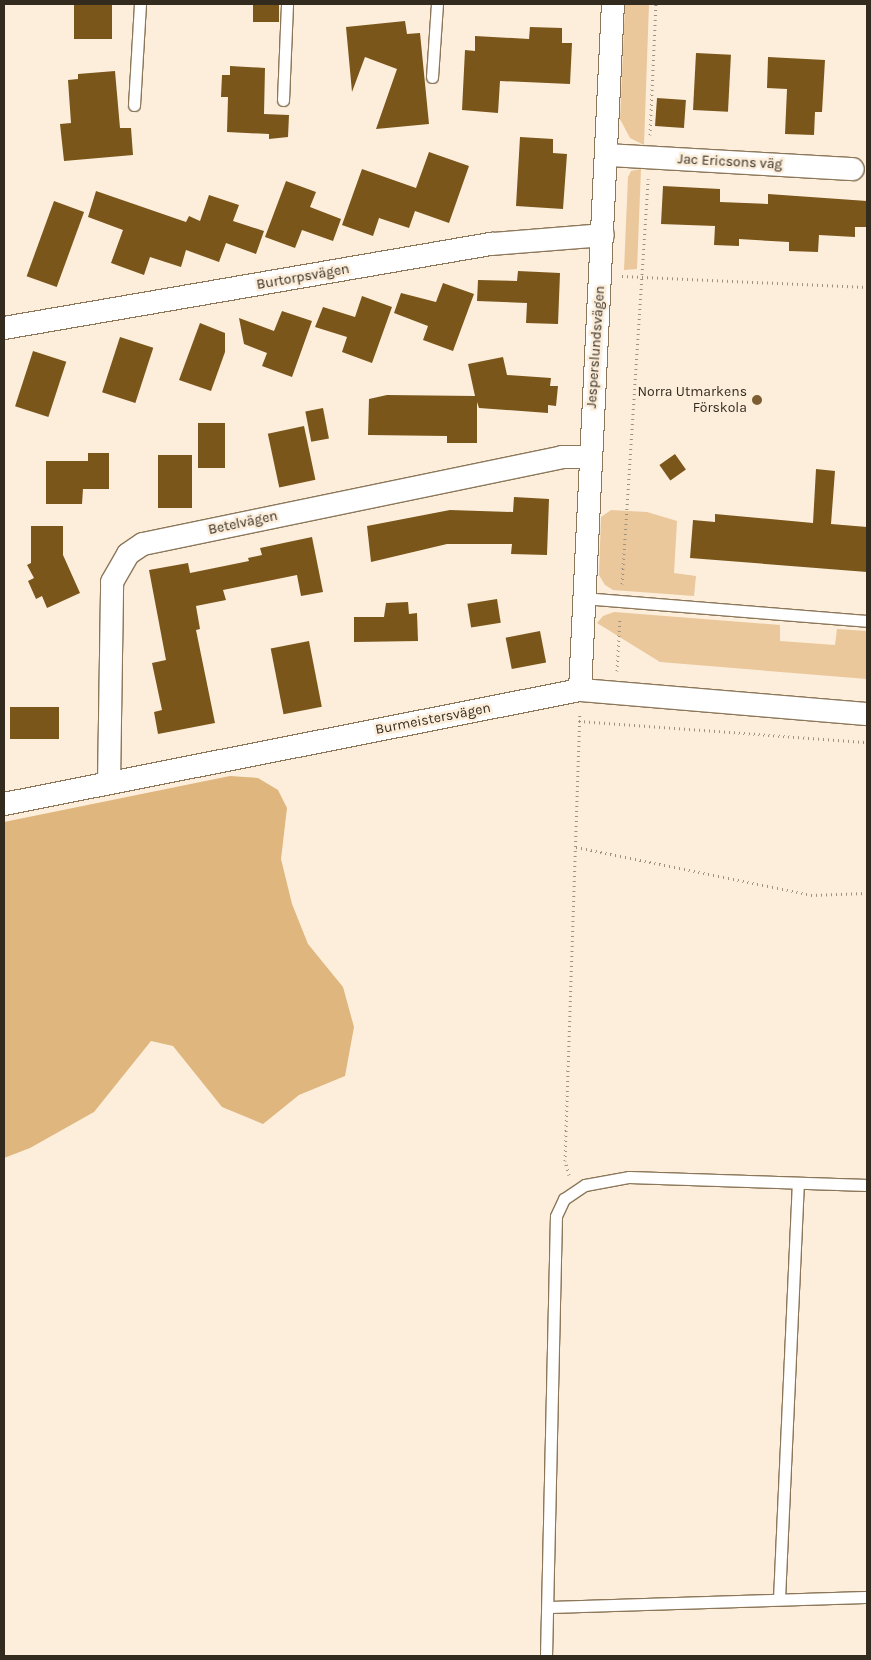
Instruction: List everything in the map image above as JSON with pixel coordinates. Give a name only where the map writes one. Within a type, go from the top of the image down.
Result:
[{"type":"street","name":"Jesperslundsvägen","points":[[580,690],[582,598],[608,156],[613,4]]},
{"type":"street","name":"Jac Ericsons väg","points":[[608,156],[853,169]]},
{"type":"street","name":"Burtorpsvägen","points":[[4,328],[492,244],[603,235]]},
{"type":"street","name":"Betelvägen","points":[[109,783],[112,582],[128,554],[143,544],[162,540],[562,457],[589,457]]},
{"type":"street","name":"Burmeistersvägen","points":[[4,804],[580,690],[867,714]]},
{"type":"lane","points":[[134,105],[140,4]]},
{"type":"lane","points":[[283,100],[287,4]]},
{"type":"lane","points":[[432,76],[438,4]]},
{"type":"lane","points":[[582,598],[867,621]]},
{"type":"lane","points":[[546,1656],[556,1216],[564,1198],[585,1184],[629,1177],[867,1185]]},
{"type":"lane","points":[[779,1599],[798,1182]]},
{"type":"lane","points":[[548,1607],[867,1596]]},
{"type":"path","points":[[614,722],[649,158],[656,4]]},
{"type":"path","points":[[601,275],[867,287]]},
{"type":"path","points":[[572,1193],[565,1161],[580,690]]},
{"type":"path","points":[[579,721],[614,722],[867,742]]},
{"type":"path","points":[[576,847],[811,895],[867,893]]},
{"type":"shaded area","points":[[625,4],[649,4],[644,145],[630,138],[620,119]]},
{"type":"shaded area","points":[[641,169],[637,269],[624,270],[628,177],[631,171]]},
{"type":"shaded area","points":[[611,510],[647,512],[677,521],[674,573],[696,576],[694,596],[613,590],[605,585],[599,575],[601,517]]},
{"type":"shaded area","points":[[614,612],[780,625],[780,641],[835,645],[837,629],[867,631],[867,679],[660,662],[597,623],[603,616]]},
{"type":"shaded area","points":[[230,776],[258,778],[278,790],[287,808],[281,859],[292,904],[308,944],[343,987],[354,1027],[345,1076],[299,1095],[263,1124],[222,1107],[173,1046],[151,1041],[94,1112],[30,1148],[4,1158],[4,822]]},
{"type":"building","points":[[74,4],[112,4],[112,39],[74,39]]},
{"type":"building","points":[[253,4],[279,4],[279,22],[253,22]]},
{"type":"building","points":[[405,21],[407,34],[420,33],[429,124],[376,129],[397,69],[365,57],[352,92],[346,27]]},
{"type":"building","points":[[530,27],[562,28],[562,43],[572,43],[570,84],[500,81],[498,113],[462,110],[465,50],[475,51],[475,36],[529,39]]},
{"type":"building","points":[[696,53],[731,55],[728,112],[693,110]]},
{"type":"building","points":[[768,57],[825,60],[822,112],[815,112],[814,135],[785,134],[787,89],[767,88]]},
{"type":"building","points":[[230,66],[265,68],[264,114],[289,115],[288,137],[269,139],[269,134],[227,132],[228,97],[221,97],[222,75],[230,75]]},
{"type":"building","points":[[115,71],[120,128],[131,128],[133,155],[64,161],[60,124],[71,123],[68,80],[78,79],[78,74]]},
{"type":"building","points":[[657,98],[686,100],[684,128],[655,126]]},
{"type":"building","points":[[520,137],[553,139],[553,153],[567,154],[563,209],[516,206]]},
{"type":"building","points":[[429,152],[469,166],[449,223],[415,211],[409,228],[379,218],[373,236],[342,225],[362,169],[416,188]]},
{"type":"building","points":[[286,181],[316,192],[310,207],[341,219],[333,241],[302,230],[295,248],[265,237]]},
{"type":"building","points":[[663,186],[720,189],[720,202],[768,204],[768,194],[867,201],[867,227],[855,227],[855,237],[819,235],[818,252],[789,251],[789,242],[739,239],[739,246],[714,245],[715,226],[661,224]]},
{"type":"building","points":[[96,191],[186,222],[189,216],[200,221],[209,195],[239,205],[233,221],[264,231],[256,254],[226,243],[219,262],[186,250],[181,267],[150,257],[144,275],[111,263],[123,230],[88,217]]},
{"type":"building","points":[[54,201],[84,212],[57,287],[27,276]]},
{"type":"building","points":[[518,271],[560,273],[558,324],[526,323],[527,303],[477,301],[478,280],[517,281]]},
{"type":"building","points":[[443,283],[474,294],[453,351],[423,340],[428,326],[394,313],[401,293],[436,302]]},
{"type":"building","points":[[362,296],[392,307],[372,363],[342,352],[347,337],[315,327],[323,307],[355,317]]},
{"type":"building","points":[[282,311],[312,321],[292,377],[262,366],[267,353],[244,344],[239,318],[274,331]]},
{"type":"building","points":[[200,323],[225,333],[225,352],[211,391],[179,380]]},
{"type":"building","points":[[120,337],[153,348],[135,403],[102,392]]},
{"type":"building","points":[[33,351],[66,362],[48,417],[15,406]]},
{"type":"building","points":[[503,357],[507,375],[551,378],[550,386],[558,386],[556,406],[548,405],[548,413],[479,408],[477,402],[477,443],[447,443],[447,436],[368,435],[369,399],[387,395],[475,396],[468,364]]},
{"type":"building","points":[[323,408],[329,438],[311,442],[305,411]]},
{"type":"building","points":[[198,423],[225,423],[225,468],[198,468]]},
{"type":"building","points":[[304,426],[315,480],[279,487],[268,434]]},
{"type":"building","points":[[88,453],[109,453],[109,489],[83,489],[82,504],[46,504],[46,461],[88,461]]},
{"type":"building","points":[[675,454],[686,470],[670,480],[659,465]]},
{"type":"building","points":[[158,455],[192,455],[192,508],[158,508]]},
{"type":"building","points":[[816,469],[835,471],[831,524],[867,527],[867,572],[690,558],[693,520],[715,522],[715,514],[813,523]]},
{"type":"building","points":[[514,497],[549,499],[547,555],[511,554],[512,544],[447,544],[371,562],[367,526],[450,510],[513,512]]},
{"type":"building","points":[[31,526],[63,526],[63,555],[80,593],[47,608],[42,596],[36,599],[28,581],[34,578],[27,565],[31,563]]},
{"type":"building","points":[[312,537],[323,592],[301,596],[297,575],[223,590],[226,600],[196,606],[200,629],[196,630],[215,723],[158,734],[154,712],[162,710],[152,663],[166,660],[149,570],[188,563],[190,573],[249,561],[248,558],[262,555],[260,548]]},
{"type":"building","points":[[497,599],[501,623],[471,627],[467,604]]},
{"type":"building","points":[[408,602],[409,614],[417,613],[418,641],[354,642],[354,617],[384,617],[386,603]]},
{"type":"building","points":[[540,631],[546,662],[512,669],[506,638]]},
{"type":"building","points":[[309,641],[322,707],[284,714],[271,648]]},
{"type":"building","points":[[10,707],[59,707],[59,739],[10,739]]},
{"type":"place","name":"Norra Utmarkens Förskola","points":[[757,400]]}]
